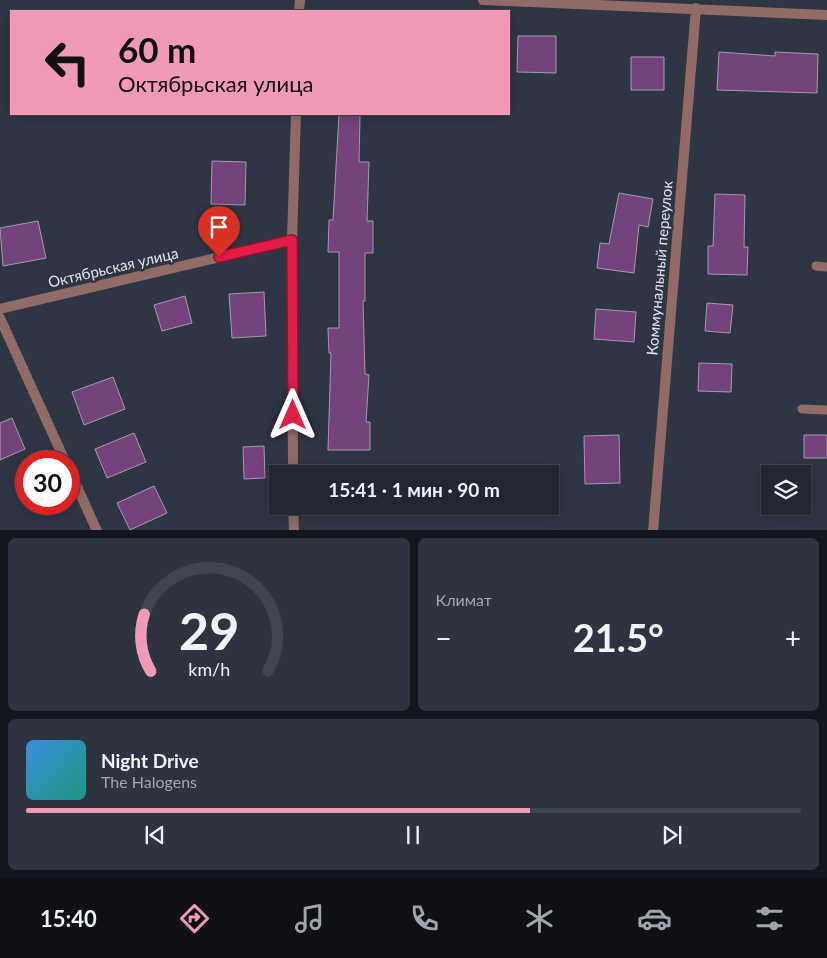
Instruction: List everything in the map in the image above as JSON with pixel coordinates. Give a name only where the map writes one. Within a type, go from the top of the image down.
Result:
[{"type":"street","points":[[483,0],[827,15]]},
{"type":"street","name":"Коммунальный переулок","points":[[653,530],[696,8]]},
{"type":"street","points":[[293,465],[292,240],[296,115]]},
{"type":"street","name":"Октябрьская улица","points":[[0,309],[292,240]]},
{"type":"street","points":[[0,318],[60,450]]},
{"type":"street","points":[[80,494],[96,530]]},
{"type":"street","points":[[293,515],[294,530]]},
{"type":"lane","points":[[816,266],[827,267]]},
{"type":"lane","points":[[802,409],[827,410]]},
{"type":"building","points":[[518,36],[556,36],[556,73],[517,72]]},
{"type":"building","points":[[719,52],[775,56],[775,52],[818,54],[817,93],[717,90]]},
{"type":"building","points":[[631,57],[664,57],[664,90],[631,90]]},
{"type":"building","points":[[339,115],[360,115],[359,162],[369,162],[367,221],[373,221],[373,253],[365,253],[365,301],[363,301],[365,374],[369,375],[366,422],[370,422],[370,450],[328,450],[331,353],[329,353],[328,328],[339,328],[339,252],[328,252],[329,220],[333,220]]},
{"type":"building","points":[[212,161],[246,162],[245,205],[211,204]]},
{"type":"building","points":[[619,193],[653,199],[648,227],[639,225],[634,273],[597,268],[600,243],[609,244]]},
{"type":"building","points":[[715,194],[745,195],[744,247],[748,247],[747,275],[708,274],[708,246],[713,246]]},
{"type":"building","points":[[38,221],[46,258],[3,266],[0,228]]},
{"type":"building","points":[[264,292],[266,336],[232,338],[229,294]]},
{"type":"building","points":[[185,296],[192,323],[162,331],[154,305]]},
{"type":"building","points":[[707,303],[733,305],[730,333],[705,331]]},
{"type":"building","points":[[596,309],[636,312],[634,342],[594,339]]},
{"type":"building","points":[[699,363],[732,364],[731,392],[698,391]]},
{"type":"building","points":[[113,377],[125,409],[84,425],[72,392]]},
{"type":"building","points":[[12,418],[25,449],[15,450],[15,453],[0,460],[0,423]]},
{"type":"building","points":[[134,433],[146,462],[107,478],[95,449]]},
{"type":"building","points":[[619,435],[620,483],[585,484],[584,436]]},
{"type":"building","points":[[804,435],[827,435],[827,458],[804,458]]},
{"type":"building","points":[[264,446],[265,478],[244,479],[243,447]]},
{"type":"building","points":[[154,486],[167,513],[130,530],[117,503]]},
{"type":"route","points":[[219,257],[292,240],[293,415]]}]
